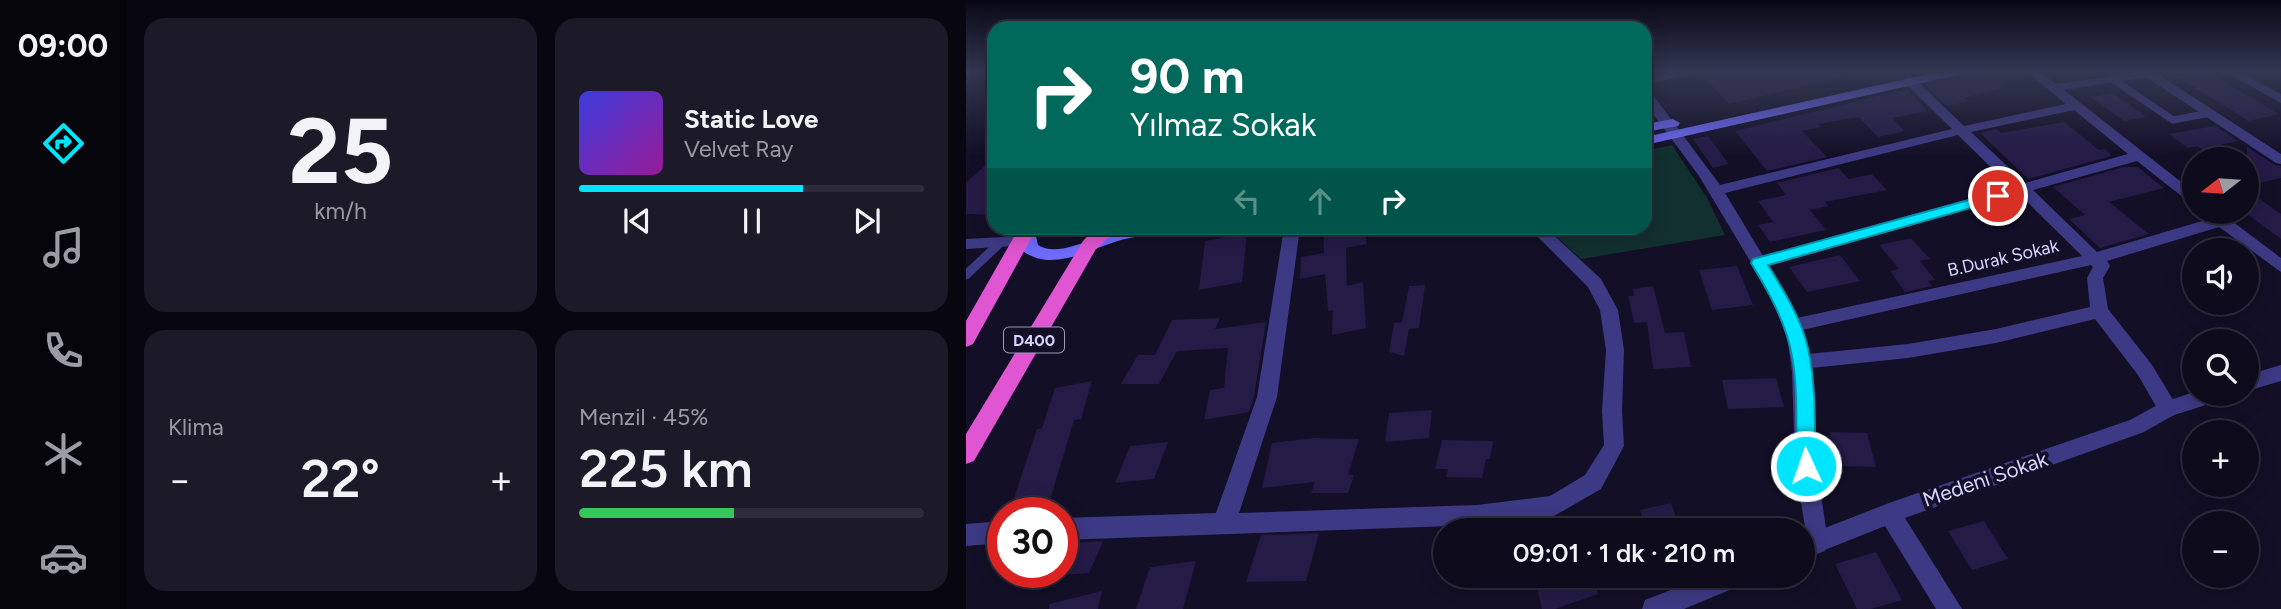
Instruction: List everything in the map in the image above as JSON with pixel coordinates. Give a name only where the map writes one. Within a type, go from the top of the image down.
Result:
[{"type":"highway","points":[[966,339],[1024,235]]},
{"type":"highway","name":"D400","points":[[966,454],[1089,245],[1101,235]]},
{"type":"main road","points":[[1652,138],[1670,130],[1799,99]]},
{"type":"main road","points":[[1652,129],[1670,130]]},
{"type":"main road","points":[[1029,235],[1030,248],[1044,255],[1069,252],[1119,235]]},
{"type":"street","points":[[1932,99],[2102,266],[2095,278],[2099,311],[2144,370],[2168,409]]},
{"type":"street","points":[[2067,99],[2182,189]]},
{"type":"street","points":[[2189,99],[2281,160]]},
{"type":"street","points":[[1652,104],[1715,191],[1778,294],[1791,326],[1801,362],[1809,518]]},
{"type":"street","points":[[1715,191],[1963,130],[2076,106]]},
{"type":"street","points":[[1759,263],[2141,155]]},
{"type":"street","name":"B.Durak Sokak","points":[[1791,326],[2031,275],[2161,241],[2198,224]]},
{"type":"street","points":[[2226,224],[2281,266]]},
{"type":"street","points":[[966,244],[1007,242],[1018,235]]},
{"type":"street","points":[[1224,523],[1267,397],[1291,235]]},
{"type":"street","points":[[1078,528],[1477,515],[1554,506],[1593,482],[1614,446],[1612,411],[1615,350],[1609,310],[1595,283],[1544,235]]},
{"type":"street","points":[[1801,362],[1908,351],[1996,336],[2099,311]]},
{"type":"street","points":[[2259,379],[2281,373]]},
{"type":"street","name":"Medeni Sokak","points":[[1815,544],[1889,513],[2137,426],[2182,405]]},
{"type":"street","points":[[1889,513],[1950,609]]},
{"type":"street","points":[[966,534],[987,533]]},
{"type":"street","points":[[1654,609],[1706,588]]},
{"type":"lane","points":[[2143,99],[2173,120],[2210,113]]},
{"type":"lane","points":[[966,275],[1002,242]]},
{"type":"green space","points":[[1672,145],[1707,198],[1725,235],[1581,259],[1555,235],[1652,235],[1652,149]]},
{"type":"building","points":[[1725,99],[1748,99],[1729,104]]},
{"type":"building","points":[[1864,99],[1917,99],[1928,111],[1892,118],[1905,131],[1878,137],[1859,117],[1818,124],[1820,127],[1802,131],[1827,157],[1767,171],[1735,131]]},
{"type":"building","points":[[1940,99],[1969,101],[1947,106]]},
{"type":"building","points":[[2093,99],[2122,99],[2146,117],[2124,121]]},
{"type":"building","points":[[2214,99],[2254,99],[2279,114],[2249,121]]},
{"type":"building","points":[[2064,122],[2099,150],[2105,149],[2112,156],[2028,179],[1980,133],[1996,129],[2001,133]]},
{"type":"building","points":[[2215,126],[2238,141],[2211,147],[2187,147],[2169,134]]},
{"type":"building","points":[[1708,136],[1729,164],[1713,168],[1693,139]]},
{"type":"building","points":[[2259,155],[2281,166],[2281,178],[2259,183]]},
{"type":"building","points":[[987,164],[987,215],[966,214],[966,183]]},
{"type":"building","points":[[2124,167],[2138,167],[2164,188],[2109,202],[2149,234],[2100,248],[2069,219],[2085,215],[2053,187]]},
{"type":"building","points":[[1838,168],[1849,179],[1872,174],[1887,190],[1825,202],[1828,206],[1810,210],[1826,230],[1770,242],[1758,225],[1773,222],[1758,201],[1786,195],[1777,183]]},
{"type":"building","points":[[2259,198],[2281,214],[2281,239],[2259,223]]},
{"type":"building","points":[[1247,235],[1242,282],[1199,290],[1205,241]]},
{"type":"building","points":[[1323,235],[1366,235],[1367,244],[1346,248],[1347,286],[1363,282],[1366,328],[1332,335],[1333,310],[1328,311],[1325,274],[1300,279],[1301,257],[1324,253]]},
{"type":"building","points":[[1911,238],[1930,259],[1920,261],[1935,280],[1928,281],[1932,286],[1905,292],[1890,271],[1899,269],[1879,245]]},
{"type":"building","points":[[1840,255],[1860,281],[1807,292],[1789,267]]},
{"type":"building","points":[[1737,266],[1753,305],[1712,310],[1699,270]]},
{"type":"building","points":[[1425,285],[1419,328],[1409,329],[1404,356],[1389,352],[1394,323],[1402,322],[1409,286]]},
{"type":"building","points":[[1653,286],[1665,333],[1684,332],[1691,367],[1653,369],[1647,322],[1634,323],[1628,296],[1634,296],[1633,289]]},
{"type":"building","points":[[1220,318],[1215,329],[1266,322],[1249,412],[1204,420],[1210,390],[1224,388],[1228,348],[1177,351],[1159,384],[1121,384],[1138,355],[1155,355],[1172,320]]},
{"type":"building","points":[[1776,378],[1784,407],[1728,409],[1722,380]]},
{"type":"building","points":[[1092,381],[1081,419],[1074,420],[1051,497],[1014,497],[1037,429],[1042,428],[1055,388]]},
{"type":"building","points":[[1432,410],[1429,438],[1385,442],[1389,413]]},
{"type":"building","points":[[1830,432],[1867,433],[1876,467],[1837,466]]},
{"type":"building","points":[[1315,438],[1359,439],[1348,475],[1354,475],[1348,493],[1311,493],[1315,482],[1262,488],[1272,443]]},
{"type":"building","points":[[1442,440],[1493,441],[1490,459],[1486,459],[1482,478],[1446,477],[1448,469],[1435,469]]},
{"type":"building","points":[[1168,442],[1154,479],[1115,483],[1130,446]]},
{"type":"building","points":[[1671,503],[1676,517],[1642,518],[1640,510]]},
{"type":"building","points":[[1984,521],[2008,559],[1972,570],[1948,531]]},
{"type":"building","points":[[1319,533],[1306,581],[1246,582],[1261,535]]},
{"type":"building","points":[[1103,541],[1089,573],[1078,574],[1078,542]]},
{"type":"building","points":[[1876,552],[1902,600],[1871,609],[1857,609],[1835,564]]},
{"type":"building","points":[[1196,561],[1183,609],[1136,609],[1150,567]]},
{"type":"building","points":[[1537,588],[1596,588],[1598,594],[1555,609],[1542,609]]},
{"type":"building","points":[[1102,591],[1098,609],[1049,609],[1049,604]]},
{"type":"route","points":[[1806,466],[1802,372],[1796,337],[1778,294],[1759,263],[1998,196]]}]
